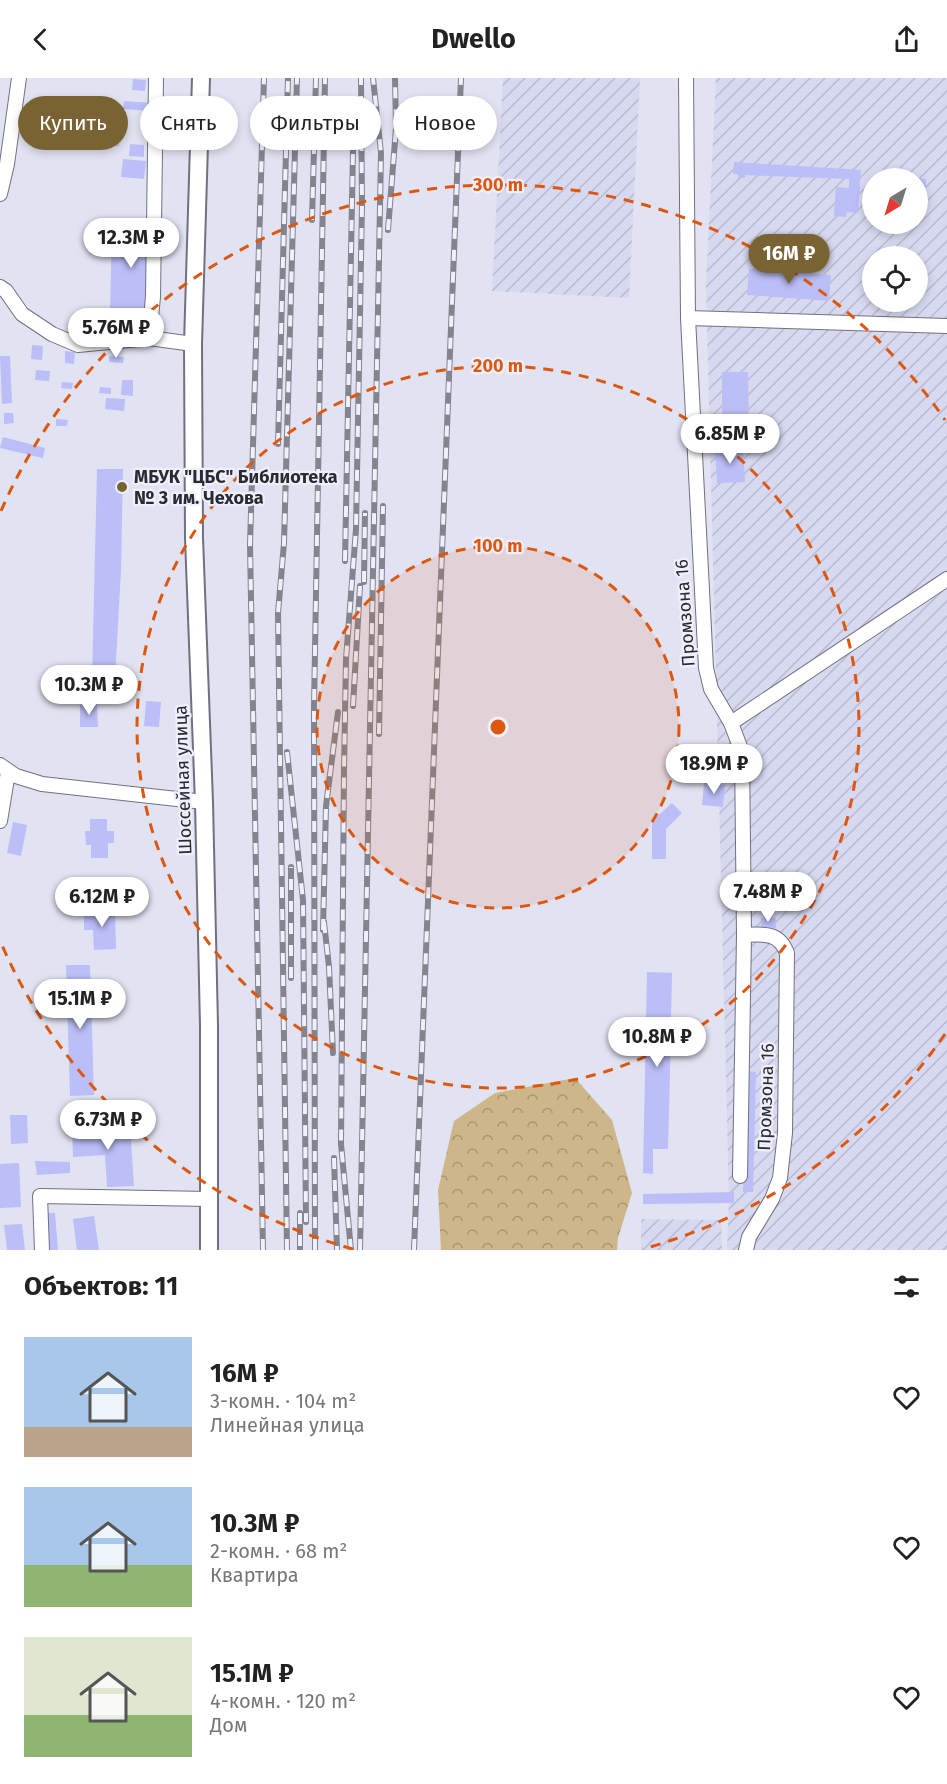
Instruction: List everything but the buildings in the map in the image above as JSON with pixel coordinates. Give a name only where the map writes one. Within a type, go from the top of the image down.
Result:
[{"type":"main road","name":"Шоссейная улица","points":[[201,78],[193,344],[194,538],[204,802],[209,1250]]},
{"type":"street","points":[[0,194],[5,145],[19,78]]},
{"type":"street","points":[[149,338],[153,286],[156,78]]},
{"type":"street","name":"Промзона 16","points":[[686,78],[687,318],[706,668],[711,689],[731,723],[742,752],[744,935],[740,1176]]},
{"type":"street","points":[[0,287],[6,291],[22,314],[52,334],[78,345],[149,338],[193,344]]},
{"type":"street","points":[[687,318],[947,326]]},
{"type":"street","points":[[731,723],[947,579]]},
{"type":"street","points":[[0,821],[4,768],[42,784],[204,802]]},
{"type":"street","name":"Промзона 16","points":[[744,935],[775,936],[783,942],[787,953],[785,1133],[780,1178],[772,1199],[749,1237],[746,1250]]},
{"type":"street","points":[[42,1250],[40,1196],[209,1199]]},
{"type":"shaded area","points":[[503,78],[640,78],[629,298],[492,291]]},
{"type":"shaded area","points":[[716,78],[947,78],[947,1250],[727,1250],[729,1198],[706,284]]},
{"type":"shaded area","points":[[641,1219],[721,1220],[722,1250],[641,1250]]},
{"type":"green space","points":[[575,1078],[612,1120],[632,1193],[618,1238],[617,1250],[441,1250],[438,1190],[454,1121],[495,1093]]},
{"type":"railway","points":[[263,1250],[250,545],[264,78]]},
{"type":"railway","points":[[278,444],[288,78]]},
{"type":"railway","points":[[287,1250],[278,613],[284,543],[297,78]]},
{"type":"railway","points":[[312,220],[316,78]]},
{"type":"railway","points":[[315,1250],[314,708],[325,78]]},
{"type":"railway","points":[[351,1250],[341,1144],[344,770],[346,659],[356,529],[362,205],[361,78]]},
{"type":"railway","points":[[360,1250],[381,153],[373,78]]},
{"type":"railway","points":[[388,230],[396,128],[395,78]]},
{"type":"railway","points":[[414,1250],[461,78]]},
{"type":"railway","points":[[345,561],[353,150]]},
{"type":"railway","points":[[379,734],[383,506]]},
{"type":"railway","points":[[364,582],[365,513]]},
{"type":"railway","points":[[353,706],[360,586]]},
{"type":"railway","points":[[323,930],[326,806],[338,712]]},
{"type":"railway","points":[[287,752],[303,900],[306,1222]]},
{"type":"railway","points":[[291,867],[291,978]]},
{"type":"railway","points":[[324,922],[329,967],[333,1053]]},
{"type":"railway","points":[[334,1158],[337,1250]]},
{"type":"railway","points":[[300,1213],[300,1250]]},
{"type":"place","name":"МБУК \"ЦБС\" Библиотека № 3 им. Чехова","points":[[122,487]]}]
